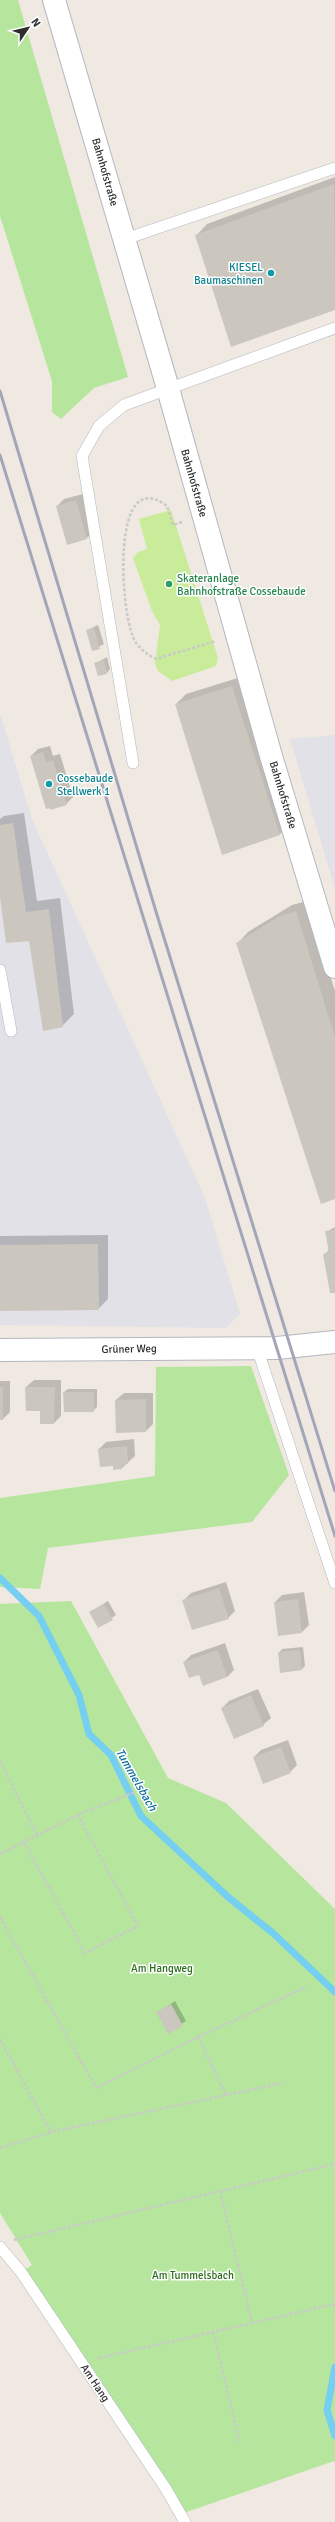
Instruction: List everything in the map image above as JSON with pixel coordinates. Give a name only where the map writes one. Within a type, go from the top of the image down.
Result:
[{"type":"street","name":"Bahnhofstraße","points":[[54,0],[169,390],[269,748],[335,967]]},
{"type":"street","name":"Grüner Weg","points":[[0,1350],[290,1348],[335,1342]]},
{"type":"lane","points":[[124,240],[335,168]]},
{"type":"lane","points":[[133,763],[82,456],[99,426],[124,405],[169,390],[335,328]]},
{"type":"lane","points":[[0,970],[11,1031]]},
{"type":"lane","points":[[258,1348],[335,1583]]},
{"type":"lane","name":"Am Hang","points":[[0,2247],[21,2272],[166,2489],[185,2522]]},
{"type":"path","points":[[182,522],[173,525],[167,506],[149,498],[142,499],[134,507],[125,541],[122,578],[130,626],[138,645],[145,654],[156,659],[213,642]]},
{"type":"path","points":[[0,1760],[37,1836]]},
{"type":"path","points":[[0,1854],[78,1815],[136,1792]]},
{"type":"path","points":[[24,1842],[85,1953],[138,1926],[78,1815]]},
{"type":"path","points":[[0,1917],[96,2088],[198,2037],[306,1987]]},
{"type":"path","points":[[198,2037],[226,2095]]},
{"type":"path","points":[[0,2039],[51,2132]]},
{"type":"path","points":[[0,2148],[51,2132],[283,2083]]},
{"type":"path","points":[[0,2247],[16,2239],[335,2164]]},
{"type":"path","points":[[220,2190],[252,2322]]},
{"type":"path","points":[[81,2362],[335,2304]]},
{"type":"path","points":[[213,2332],[240,2442]]},
{"type":"shaded area","points":[[0,713],[32,819],[205,1198],[240,1314],[226,1328],[0,1325]]},
{"type":"shaded area","points":[[335,735],[335,889],[290,739]]},
{"type":"green space","points":[[0,0],[18,0],[128,377],[94,388],[61,419],[52,412],[52,381],[0,216]]},
{"type":"green space","name":"Skateranlage Bahnhofstraße Cossebaude","points":[[171,510],[218,658],[216,666],[172,681],[158,671],[155,664],[160,625],[152,611],[133,558],[138,552],[147,549],[139,519]]},
{"type":"green space","points":[[251,1366],[289,1475],[252,1522],[48,1548],[40,1589],[0,1587],[0,1498],[155,1476],[156,1367]]},
{"type":"green space","points":[[71,1601],[168,1778],[226,1803],[335,1909],[335,2463],[334,2461],[181,2514],[21,2272],[32,2265],[0,2213],[0,1604]]},
{"type":"building","name":"KIESEL Baumaschinen","points":[[334,184],[335,310],[231,347],[195,235]]},
{"type":"building","points":[[76,500],[87,539],[67,545],[56,506]]},
{"type":"building","points":[[94,628],[100,649],[92,651],[86,630]]},
{"type":"building","points":[[104,660],[107,674],[98,676],[94,663]]},
{"type":"building","points":[[232,686],[280,835],[222,855],[175,704]]},
{"type":"building","name":"Cossebaude Stellwerk 1","points":[[43,752],[46,762],[53,760],[67,805],[50,810],[50,808],[46,809],[30,756]]},
{"type":"building","points":[[13,823],[26,912],[49,909],[63,1027],[43,1031],[29,941],[6,943],[0,897],[0,825]]},
{"type":"building","points":[[296,911],[335,1037],[335,1199],[321,1204],[236,943],[280,916]]},
{"type":"building","points":[[335,1230],[335,1293],[330,1293],[323,1254],[329,1253],[325,1231]]},
{"type":"building","points":[[98,1244],[99,1310],[0,1311],[0,1245]]},
{"type":"building","points":[[0,1387],[3,1387],[3,1420],[0,1420]]},
{"type":"building","points":[[25,1387],[55,1387],[54,1424],[40,1424],[40,1411],[26,1411]]},
{"type":"building","points":[[63,1392],[94,1392],[94,1412],[64,1412]]},
{"type":"building","points":[[146,1399],[146,1432],[116,1433],[115,1400]]},
{"type":"building","points":[[127,1446],[128,1464],[122,1465],[122,1469],[113,1470],[113,1466],[100,1467],[98,1449]]},
{"type":"building","points":[[219,1588],[229,1619],[192,1630],[182,1600]]},
{"type":"building","points":[[298,1599],[302,1633],[278,1636],[274,1602]]},
{"type":"building","points":[[104,1604],[113,1620],[98,1628],[89,1612]]},
{"type":"building","points":[[218,1650],[227,1677],[203,1686],[199,1675],[189,1678],[183,1662]]},
{"type":"building","points":[[300,1650],[302,1670],[280,1673],[278,1652]]},
{"type":"building","points":[[251,1695],[264,1726],[234,1739],[221,1708]]},
{"type":"building","points":[[281,1747],[291,1773],[263,1784],[253,1757]]},
{"type":"building","points":[[171,2004],[183,2026],[168,2034],[156,2012]]},
{"type":"waterway","name":"Tummelsbach","points":[[0,1578],[39,1616],[79,1695],[89,1734],[111,1755],[141,1816],[228,1897],[274,1934],[335,1992]]},
{"type":"waterway","name":"Tummelsbach","points":[[335,2367],[327,2410],[335,2436]]},
{"type":"railway","points":[[0,391],[157,915],[335,1491]]},
{"type":"railway","points":[[0,455],[335,1536]]},
{"type":"place","name":"KIESEL Baumaschinen","points":[[271,273]]},
{"type":"place","name":"Skateranlage Bahnhofstraße Cossebaude","points":[[169,584]]},
{"type":"place","name":"Cossebaude Stellwerk 1","points":[[49,784]]},
{"type":"park label","name":"Am Hangweg","points":[[162,1968]]},
{"type":"park label","name":"Am Tummelsbach","points":[[193,2275]]}]
